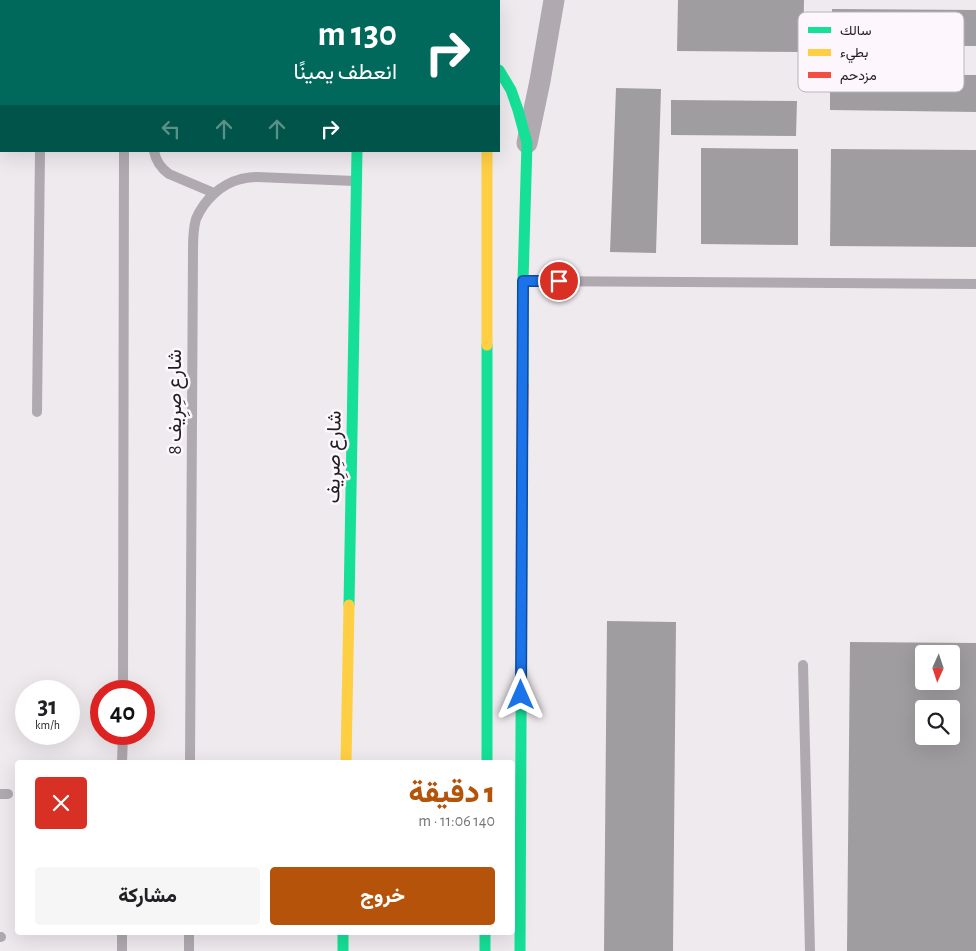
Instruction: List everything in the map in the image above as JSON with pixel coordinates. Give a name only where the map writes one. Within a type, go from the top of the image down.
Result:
[{"type":"main road","points":[[500,72],[511,90],[527,143],[523,281],[520,951]]},
{"type":"main road","name":"شارع صِرِيف","points":[[346,760],[357,152]]},
{"type":"main road","points":[[486,760],[488,588],[487,152]]},
{"type":"main road","points":[[343,935],[343,951]]},
{"type":"main road","points":[[485,935],[485,951]]},
{"type":"street","points":[[527,143],[554,0]]},
{"type":"lane","points":[[37,412],[40,152]]},
{"type":"lane","points":[[123,680],[124,152]]},
{"type":"lane","points":[[154,152],[158,164],[163,170],[214,193]]},
{"type":"lane","name":"شارع صِرِيف 8","points":[[190,760],[193,234],[196,219],[214,193],[227,184],[241,179],[256,177],[356,181]]},
{"type":"lane","points":[[523,281],[976,284]]},
{"type":"lane","points":[[803,665],[810,951]]},
{"type":"lane","points":[[122,760],[123,745]]},
{"type":"lane","points":[[122,935],[122,951]]},
{"type":"lane","points":[[189,935],[189,951]]},
{"type":"building","points":[[678,0],[804,0],[804,12],[798,12],[798,52],[677,51]]},
{"type":"building","points":[[832,9],[976,10],[976,46],[964,46],[964,12],[832,12]]},
{"type":"building","points":[[964,75],[976,75],[976,112],[830,110],[830,92],[964,92]]},
{"type":"building","points":[[616,88],[661,89],[656,253],[610,252]]},
{"type":"building","points":[[671,100],[797,101],[796,136],[671,135]]},
{"type":"building","points":[[701,148],[798,149],[798,245],[701,244]]},
{"type":"building","points":[[831,149],[976,150],[976,247],[830,246]]},
{"type":"building","points":[[607,621],[676,622],[673,951],[604,951]]},
{"type":"building","points":[[850,642],[976,643],[976,951],[847,951]]},
{"type":"traffic: fast","points":[[500,72],[511,90],[527,143],[523,281],[523,385]]},
{"type":"traffic: fast","points":[[349,605],[357,152]]},
{"type":"traffic: fast","points":[[487,345],[487,760]]},
{"type":"traffic: fast","points":[[520,951],[522,505]]},
{"type":"traffic: fast","points":[[343,935],[343,951]]},
{"type":"traffic: fast","points":[[485,935],[485,951]]},
{"type":"traffic: slow","points":[[487,152],[487,345]]},
{"type":"traffic: slow","points":[[346,760],[349,605]]},
{"type":"traffic: jam","points":[[522,505],[523,385]]},
{"type":"route","points":[[521,695],[523,281],[559,281]]}]
